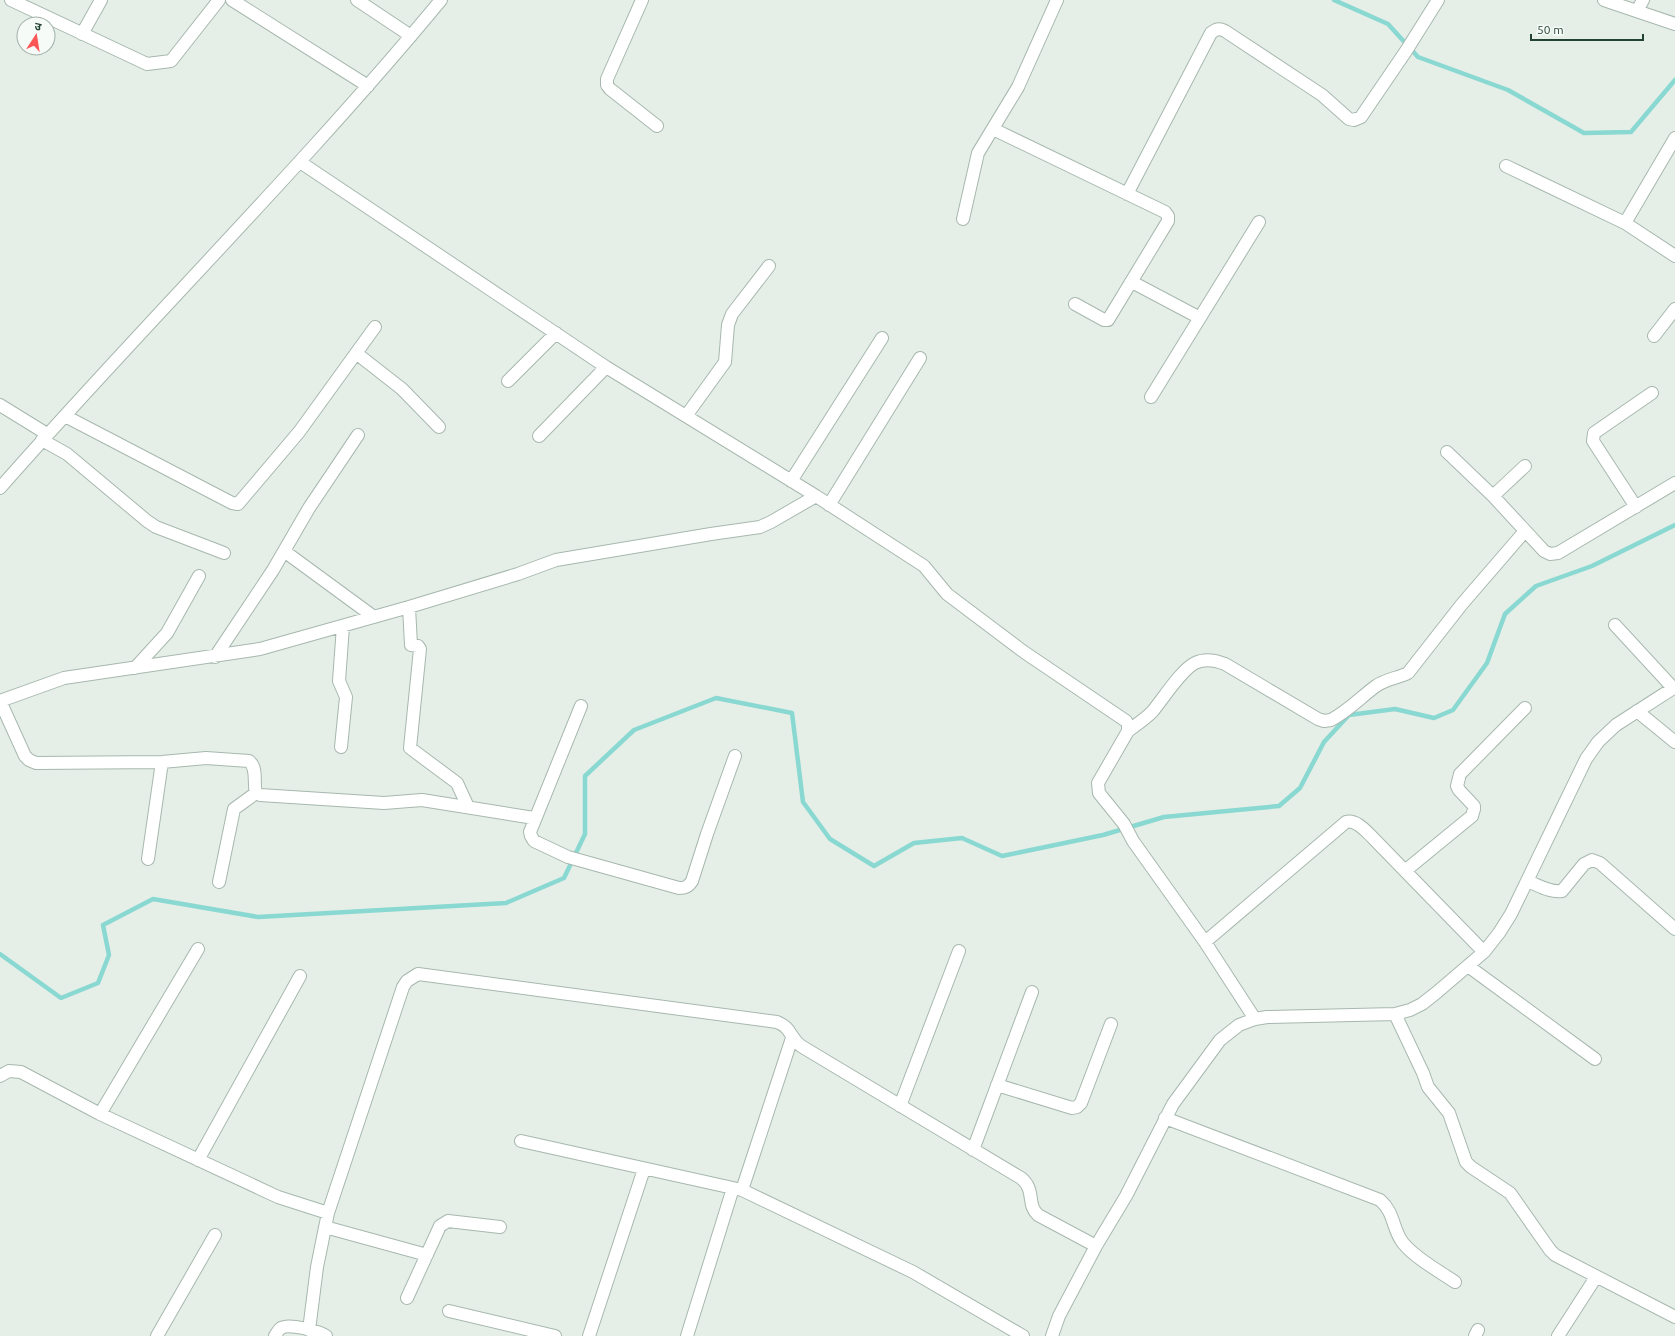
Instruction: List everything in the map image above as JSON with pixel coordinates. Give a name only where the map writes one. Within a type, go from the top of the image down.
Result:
[{"type":"street","points":[[11,0],[147,64],[171,61],[219,0]]},
{"type":"street","points":[[82,34],[101,0]]},
{"type":"street","points":[[232,0],[368,86]]},
{"type":"street","points":[[357,0],[411,36]]},
{"type":"street","points":[[0,488],[44,437],[300,162],[368,86],[441,0]]},
{"type":"street","points":[[642,0],[607,79],[607,85],[657,126]]},
{"type":"street","points":[[963,219],[978,153],[1018,87],[1057,0]]},
{"type":"street","points":[[1127,194],[1211,33],[1216,29],[1225,31],[1322,95],[1350,119],[1354,120],[1361,117],[1409,47],[1438,0]]},
{"type":"street","points":[[1604,0],[1675,24]]},
{"type":"street","points":[[1637,11],[1643,0]]},
{"type":"street","points":[[993,129],[1165,212],[1168,216],[1168,221],[1108,320],[1104,320],[1075,304]]},
{"type":"street","points":[[1625,223],[1675,138]]},
{"type":"street","points":[[300,162],[606,367],[791,480],[924,566],[947,594],[1024,652],[1126,721],[1128,731]]},
{"type":"street","points":[[1506,166],[1625,223],[1675,256]]},
{"type":"street","points":[[1151,397],[1259,222]]},
{"type":"street","points":[[686,416],[725,362],[728,324],[732,314],[769,266]]},
{"type":"street","points":[[1132,282],[1200,318]]},
{"type":"street","points":[[1654,336],[1675,309]]},
{"type":"street","points":[[64,416],[232,503],[238,504],[299,432],[375,327]]},
{"type":"street","points":[[508,381],[556,333]]},
{"type":"street","points":[[791,480],[882,338]]},
{"type":"street","points":[[356,353],[402,389],[439,428]]},
{"type":"street","points":[[830,505],[920,358]]},
{"type":"street","points":[[539,436],[606,367]]},
{"type":"street","points":[[1636,507],[1592,437],[1594,433],[1652,393]]},
{"type":"street","points":[[0,405],[67,454],[156,527],[224,553]]},
{"type":"street","points":[[215,657],[273,570],[309,508],[358,435]]},
{"type":"street","points":[[1447,452],[1493,496],[1544,551],[1550,554],[1558,553],[1675,483]]},
{"type":"street","points":[[1493,496],[1525,466]]},
{"type":"street","points":[[256,792],[254,768],[249,761],[201,758],[162,762],[36,763],[29,760],[25,756],[0,701],[64,678],[215,657],[260,649],[409,607],[518,574],[536,566],[556,560],[760,527],[816,496]]},
{"type":"street","points":[[1255,1019],[1124,824],[1099,793],[1098,783],[1128,731],[1150,713],[1187,669],[1195,663],[1204,660],[1214,660],[1225,664],[1318,719],[1324,721],[1331,720],[1377,685],[1408,673],[1462,604],[1526,531]]},
{"type":"street","points":[[284,551],[374,617]]},
{"type":"street","points":[[135,668],[167,633],[199,576]]},
{"type":"street","points":[[409,607],[411,645],[418,646],[420,648],[410,748],[412,751],[457,783],[468,807]]},
{"type":"street","points":[[1052,1336],[1059,1316],[1096,1246],[1126,1196],[1165,1118],[1173,1104],[1220,1040],[1239,1025],[1255,1019],[1267,1017],[1394,1014],[1410,1010],[1422,1004],[1484,952],[1511,914],[1586,759],[1598,742],[1616,725],[1674,688],[1615,625]]},
{"type":"street","points":[[341,747],[346,697],[339,681],[343,626]]},
{"type":"street","points":[[581,706],[534,818],[530,832],[530,836],[534,841],[568,857],[679,888],[689,886],[735,756]]},
{"type":"street","points":[[1406,870],[1472,816],[1474,806],[1457,786],[1460,774],[1525,708]]},
{"type":"street","points":[[1637,711],[1675,742]]},
{"type":"street","points":[[148,859],[162,762]]},
{"type":"street","points":[[256,792],[260,795],[384,803],[422,800],[534,818]]},
{"type":"street","points":[[219,882],[234,810],[256,792]]},
{"type":"street","points":[[1204,942],[1346,822],[1350,821],[1355,822],[1406,870],[1484,952]]},
{"type":"street","points":[[1527,881],[1556,892],[1562,891],[1584,864],[1592,860],[1600,864],[1675,929]]},
{"type":"street","points":[[100,1114],[198,949]]},
{"type":"street","points":[[900,1106],[959,951]]},
{"type":"street","points":[[1468,966],[1595,1059]]},
{"type":"street","points":[[309,1330],[317,1267],[328,1213],[403,987],[407,981],[418,974],[777,1022],[789,1029],[792,1038],[801,1046],[1027,1183],[1030,1189],[1034,1211],[1038,1215],[1096,1246]]},
{"type":"street","points":[[198,1160],[300,976]]},
{"type":"street","points":[[973,1150],[1032,992]]},
{"type":"street","points":[[1394,1014],[1423,1073],[1428,1087],[1449,1113],[1466,1162],[1471,1167],[1510,1193],[1555,1255],[1675,1317]]},
{"type":"street","points":[[997,1085],[1072,1108],[1078,1107],[1082,1103],[1111,1024]]},
{"type":"street","points":[[687,1336],[792,1038]]},
{"type":"street","points":[[0,1076],[9,1071],[21,1072],[100,1114],[278,1197],[328,1213]]},
{"type":"street","points":[[1165,1118],[1380,1200],[1391,1212],[1399,1235],[1406,1247],[1455,1282]]},
{"type":"street","points":[[521,1141],[738,1189],[912,1272],[1024,1336]]},
{"type":"street","points":[[589,1336],[644,1169]]},
{"type":"street","points":[[406,1298],[440,1226],[448,1221],[500,1227]]},
{"type":"street","points":[[325,1227],[427,1255]]},
{"type":"street","points":[[157,1336],[215,1234]]},
{"type":"street","points":[[1558,1336],[1596,1277]]},
{"type":"street","points":[[449,1311],[555,1336]]},
{"type":"street","points":[[275,1336],[281,1328],[286,1327],[318,1331],[326,1336]]},
{"type":"waterway","points":[[1334,0],[1388,24],[1418,57],[1508,90],[1584,133],[1631,132],[1675,80]]},
{"type":"waterway","points":[[0,954],[61,998],[98,983],[109,955],[103,925],[153,899],[258,917],[506,903],[564,878],[585,834],[585,776],[634,730],[716,698],[792,713],[803,802],[830,839],[874,866],[914,843],[962,838],[1002,856],[1103,835],[1164,817],[1279,806],[1300,788],[1324,742],[1349,715],[1395,709],[1434,718],[1453,710],[1487,663],[1505,614],[1536,586],[1592,566],[1675,525]]}]
